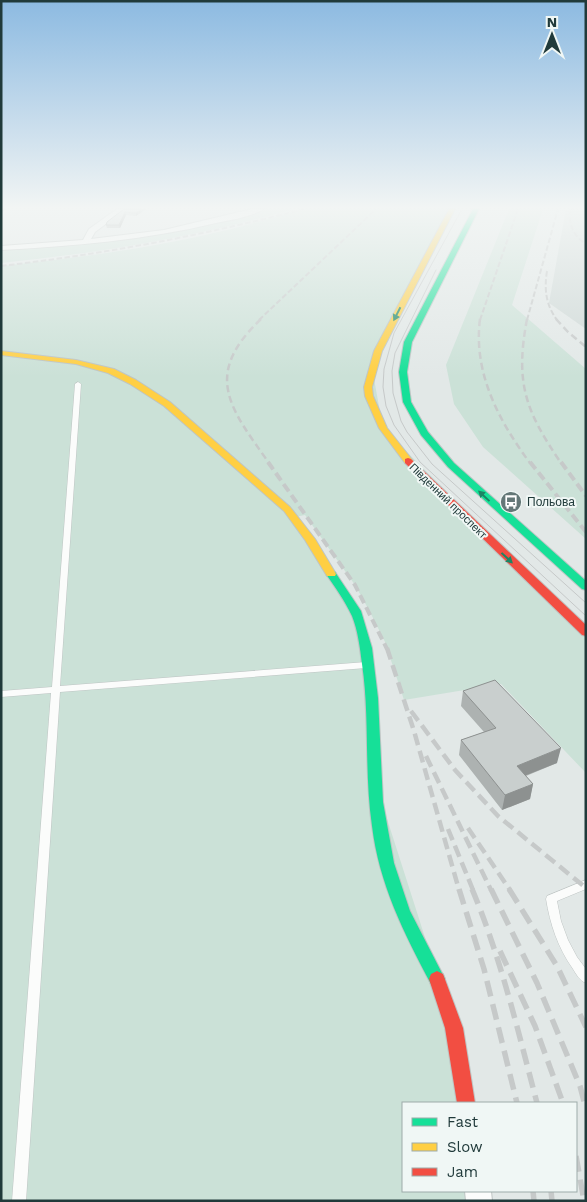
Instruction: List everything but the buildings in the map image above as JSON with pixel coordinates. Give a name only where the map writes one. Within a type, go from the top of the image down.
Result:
[{"type":"main road","name":"Південний проспект","points":[[423,265],[378,352],[368,387],[383,428],[414,470],[586,632]]},
{"type":"main road","points":[[447,265],[408,342],[402,366],[402,378],[407,402],[413,417],[426,435],[464,478],[586,587]]},
{"type":"main road","points":[[1,353],[76,362],[110,371],[133,382],[167,404],[295,517],[360,621],[368,665],[373,735],[373,775],[379,827],[391,879],[406,920],[438,980],[454,1028],[466,1102]]},
{"type":"lane","points":[[19,1201],[78,384]]},
{"type":"lane","points":[[1,694],[368,665]]},
{"type":"lane","points":[[586,884],[551,899],[557,928],[572,961],[586,978]]},
{"type":"shaded area","points":[[556,265],[586,265],[586,329],[549,303]]},
{"type":"green space","points":[[424,265],[372,368],[383,428],[586,632],[586,773],[501,684],[404,700],[385,642],[355,585],[305,515],[295,517],[360,621],[373,775],[454,1028],[466,1102],[402,1102],[402,1192],[478,1192],[479,1201],[1,1201],[1,266]]},
{"type":"green space","points":[[486,265],[525,265],[512,305],[586,369],[586,539],[483,447],[454,404],[446,365]]},
{"type":"tram line","points":[[431,265],[394,333],[384,369],[383,387],[386,406],[394,425],[420,462],[586,616]]},
{"type":"tram line","points":[[436,270],[395,353],[392,371],[393,393],[401,421],[407,432],[432,464],[586,603]]},
{"type":"railway","points":[[1,266],[8,265]]},
{"type":"railway","points":[[259,320],[317,265]]},
{"type":"railway","points":[[480,320],[499,265]]},
{"type":"railway","points":[[527,320],[542,265]]},
{"type":"railway","points":[[547,271],[547,297],[550,309],[557,320]]},
{"type":"railway","points":[[261,319],[243,339],[232,357],[227,375],[228,391],[234,408],[243,425],[269,463]]},
{"type":"railway","points":[[480,319],[480,358],[491,396],[508,430],[530,463]]},
{"type":"railway","points":[[527,319],[522,361],[526,395],[539,427],[561,463]]},
{"type":"railway","points":[[556,319],[586,347]]},
{"type":"railway","points":[[268,462],[355,585],[387,649]]},
{"type":"railway","points":[[530,462],[586,532]]},
{"type":"railway","points":[[561,462],[586,496]]},
{"type":"railway","points":[[387,648],[414,731],[459,890]]},
{"type":"railway","points":[[411,711],[455,770],[498,816],[586,888]]},
{"type":"railway","points":[[426,756],[491,890]]},
{"type":"railway","points":[[468,828],[510,890]]},
{"type":"railway","points":[[448,829],[473,890]]},
{"type":"railway","points":[[459,889],[484,969],[517,1102]]},
{"type":"railway","points":[[472,889],[492,941],[537,1102]]},
{"type":"railway","points":[[491,889],[537,983],[580,1086],[586,1109]]},
{"type":"railway","points":[[509,889],[557,966],[586,1027]]},
{"type":"railway","points":[[500,951],[535,1026],[563,1102]]},
{"type":"railway","points":[[577,1162],[584,1201]]},
{"type":"railway","points":[[533,1192],[534,1201]]},
{"type":"railway","points":[[551,1192],[552,1201]]},
{"type":"traffic: fast","points":[[447,265],[408,342],[403,372],[407,402],[424,433],[451,465],[586,587]]},
{"type":"traffic: fast","points":[[331,574],[355,611],[366,648],[372,698],[376,802],[386,863],[402,911],[437,979]]},
{"type":"traffic: slow","points":[[408,461],[383,428],[369,396],[368,387],[378,351],[423,265]]},
{"type":"traffic: slow","points":[[1,353],[76,362],[111,371],[133,382],[167,404],[287,509],[310,539],[331,574]]},
{"type":"traffic: jam","points":[[408,461],[586,632]]},
{"type":"traffic: jam","points":[[437,979],[454,1028],[466,1102]]},
{"type":"place","name":"Польова","points":[[511,502]]}]
